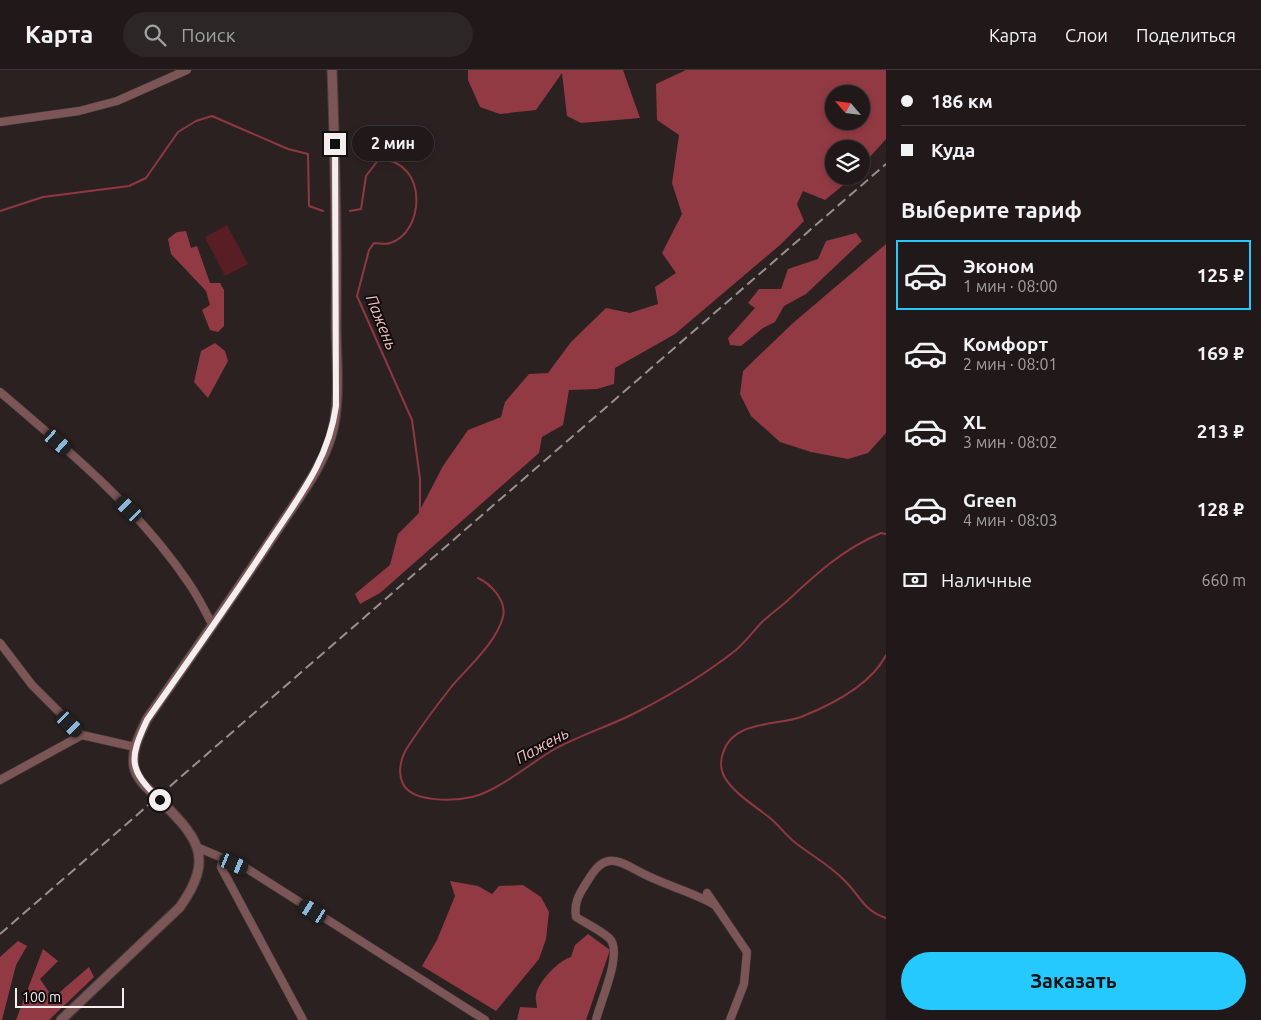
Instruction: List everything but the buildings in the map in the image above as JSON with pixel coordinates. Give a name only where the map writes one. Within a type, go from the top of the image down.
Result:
[{"type":"street","points":[[0,122],[79,111],[117,101],[187,70]]},
{"type":"street","points":[[332,70],[336,199],[336,406],[332,434],[321,460],[302,493],[147,720],[135,747],[134,767],[142,784],[188,832],[199,848],[246,868],[484,1020]]},
{"type":"street","points":[[0,392],[72,454],[140,520],[189,583],[213,626]]},
{"type":"street","points":[[0,643],[32,685],[82,736],[135,747]]},
{"type":"street","points":[[0,780],[82,736]]},
{"type":"street","points":[[61,1020],[180,907],[193,888],[200,866],[199,848]]},
{"type":"street","points":[[223,859],[221,867],[303,1020]]},
{"type":"street","points":[[596,1020],[601,999],[612,972],[615,950],[611,939],[576,917],[574,905],[581,890],[600,864],[610,860],[624,864],[673,888],[700,896],[715,905]]},
{"type":"street","points":[[707,893],[747,952],[744,984],[730,1020]]},
{"type":"shaded area","points":[[468,70],[623,70],[640,118],[581,123],[567,116],[562,73],[536,110],[500,114],[480,107],[468,80]]},
{"type":"shaded area","points":[[686,70],[886,70],[886,139],[870,157],[870,140],[825,140],[825,185],[843,185],[825,200],[803,191],[797,204],[804,221],[780,245],[675,334],[615,368],[614,384],[597,389],[569,390],[563,425],[542,437],[539,453],[380,593],[360,604],[355,594],[390,565],[398,534],[418,514],[443,466],[468,430],[501,417],[505,402],[529,374],[548,373],[571,342],[606,308],[630,313],[658,304],[655,287],[676,273],[662,253],[682,214],[672,183],[679,135],[657,120],[656,84]]},
{"type":"shaded area","points":[[227,225],[248,264],[225,276],[205,237]]},
{"type":"shaded area","points":[[186,231],[191,248],[197,246],[210,283],[220,283],[224,290],[224,326],[218,332],[210,330],[202,310],[210,305],[206,291],[171,254],[168,239],[177,232]]},
{"type":"shaded area","points":[[856,233],[862,241],[806,294],[784,306],[775,322],[763,328],[741,346],[730,345],[728,338],[755,308],[748,303],[759,289],[781,289],[788,269],[818,259],[826,241]]},
{"type":"shaded area","points":[[886,244],[886,433],[868,453],[848,459],[811,452],[780,442],[751,416],[740,394],[743,371],[793,323]]},
{"type":"shaded area","points":[[215,343],[225,351],[228,361],[208,398],[194,382],[201,351]]},
{"type":"shaded area","points":[[450,881],[478,886],[492,894],[499,886],[523,885],[541,897],[549,912],[546,939],[539,959],[496,1011],[422,966],[437,940],[455,896]]},
{"type":"shaded area","points":[[588,934],[610,950],[586,1020],[517,1020],[520,1007],[537,1008],[536,997],[545,978],[561,962],[571,957],[575,945]]},
{"type":"shaded area","points":[[18,941],[27,946],[16,965],[2,1020],[0,1020],[0,957]]},
{"type":"shaded area","points":[[43,949],[58,961],[40,979],[53,998],[89,967],[94,977],[49,1020],[16,1020]]},
{"type":"waterway","name":"Пажень","points":[[0,211],[43,197],[129,186],[146,178],[178,132],[196,121],[212,116],[288,149],[308,154],[309,206],[323,211]]},
{"type":"waterway","name":"Пажень","points":[[350,211],[361,209],[366,176],[379,159],[396,163],[407,172],[414,184],[416,198],[415,213],[410,226],[401,237],[390,243],[374,243],[369,250],[357,296],[412,420],[420,479],[420,514]]},
{"type":"waterway","name":"Пажень","points":[[478,578],[488,584],[497,594],[503,605],[503,617],[488,645],[446,693],[406,749],[400,769],[401,779],[408,790],[424,798],[445,800],[481,794],[564,744],[664,698],[725,659],[764,620],[842,554],[867,539],[881,533],[886,534]]},
{"type":"waterway","name":"Пажень","points":[[886,655],[871,676],[837,700],[801,717],[745,729],[728,742],[721,762],[723,775],[734,789],[774,821],[793,841],[840,876],[867,907],[886,918]]},
{"type":"railway","points":[[0,934],[886,164]]},
{"type":"route","points":[[160,800],[142,784],[134,767],[135,747],[147,720],[253,568],[302,493],[321,460],[332,434],[336,406],[335,144]]}]
